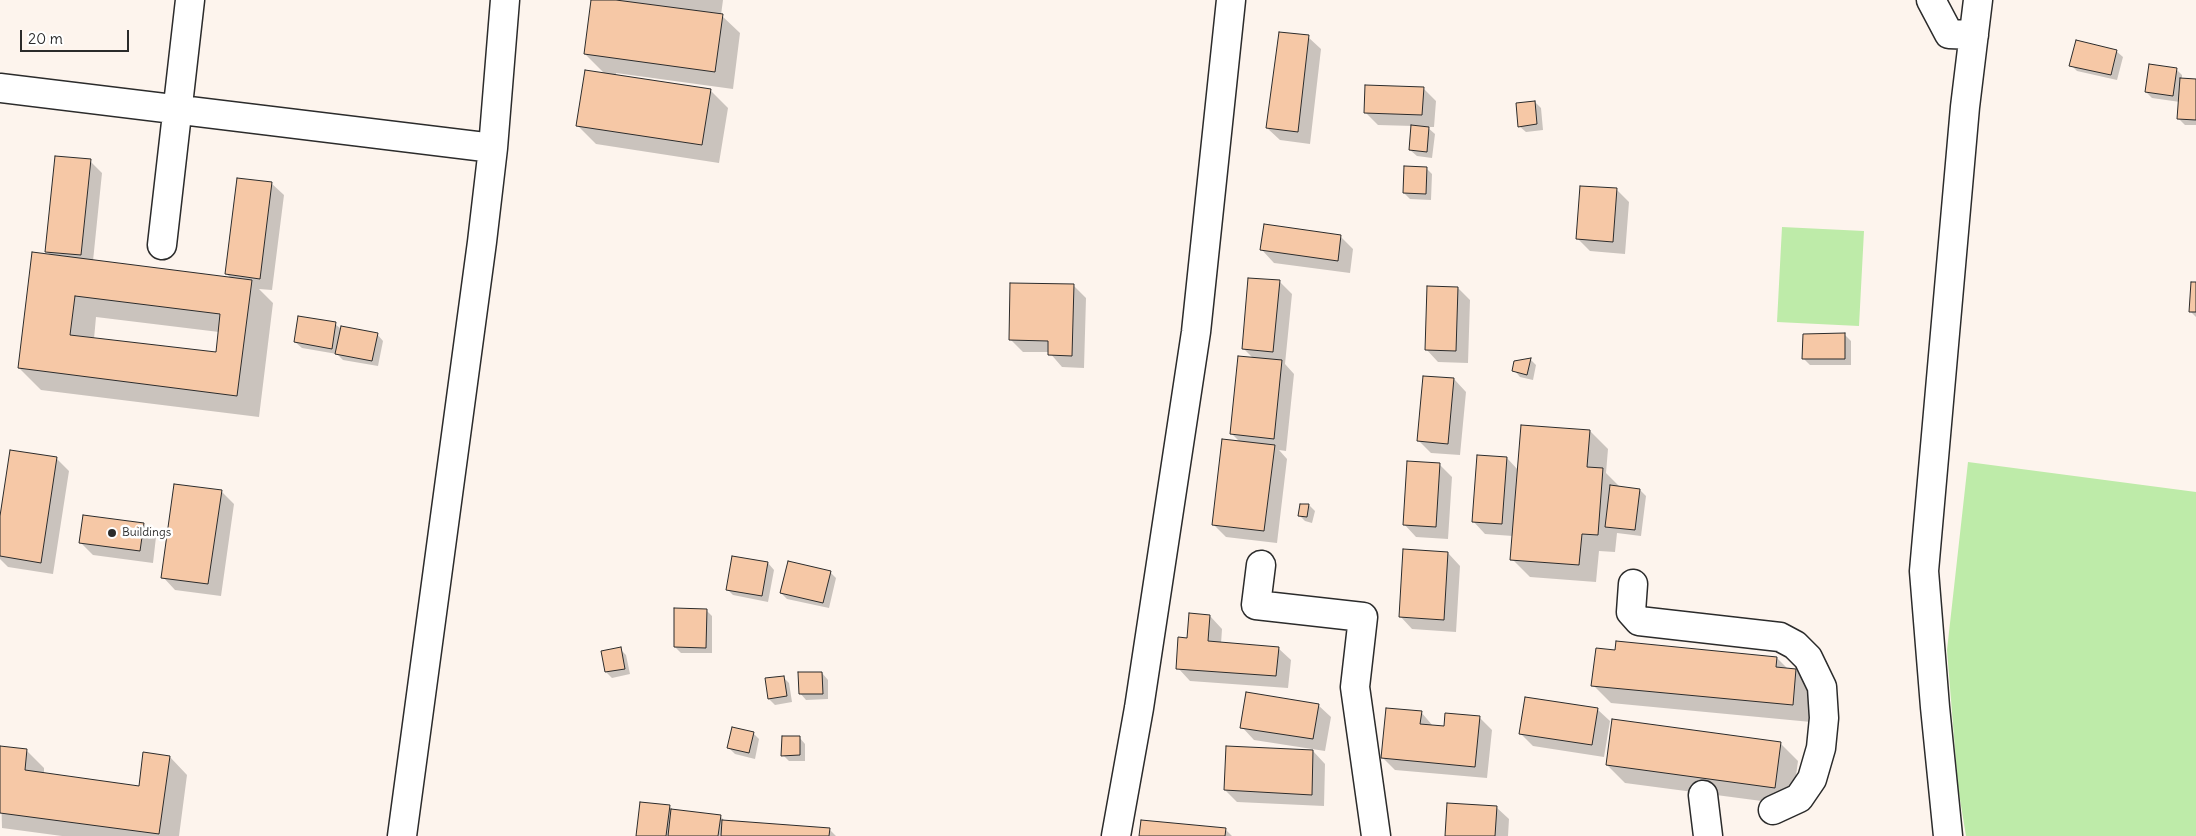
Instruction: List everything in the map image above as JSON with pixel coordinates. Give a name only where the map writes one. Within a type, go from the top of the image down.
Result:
[{"type":"street","points":[[162,245],[176,109],[190,0]]},
{"type":"street","points":[[402,836],[493,148],[505,0]]},
{"type":"street","points":[[1116,836],[1138,708],[1196,332],[1231,0]]},
{"type":"street","points":[[1931,0],[1949,34],[1974,35]]},
{"type":"street","points":[[1948,836],[1934,706],[1924,571],[1963,127],[1978,0]]},
{"type":"street","points":[[0,88],[493,148]]},
{"type":"street","points":[[1261,565],[1256,605],[1363,616],[1355,687],[1376,836]]},
{"type":"street","points":[[1634,584],[1631,612],[1639,621],[1780,637],[1795,645],[1808,658],[1822,687],[1824,718],[1821,748],[1812,779],[1799,798],[1773,810]]},
{"type":"street","points":[[1703,795],[1708,836]]},
{"type":"green space","points":[[1782,227],[1864,231],[1859,326],[1777,322]]},
{"type":"green space","points":[[1968,462],[2196,492],[2196,836],[1966,836],[1958,787],[1947,650]]},
{"type":"building","points":[[591,0],[616,0],[723,14],[715,72],[584,54]]},
{"type":"building","points":[[1279,32],[1309,35],[1298,132],[1266,128]]},
{"type":"building","points":[[2076,40],[2117,50],[2111,75],[2069,66]]},
{"type":"building","points":[[2149,64],[2177,68],[2173,96],[2145,92]]},
{"type":"building","points":[[585,70],[711,89],[702,145],[576,126]]},
{"type":"building","points":[[2180,78],[2196,79],[2196,120],[2177,119]]},
{"type":"building","points":[[1365,85],[1424,87],[1422,115],[1364,113]]},
{"type":"building","points":[[1535,101],[1537,124],[1518,127],[1516,103]]},
{"type":"building","points":[[1411,125],[1429,127],[1427,152],[1409,150]]},
{"type":"building","points":[[55,156],[91,159],[81,255],[45,252]]},
{"type":"building","points":[[1404,166],[1427,167],[1426,194],[1403,193]]},
{"type":"building","points":[[237,178],[272,182],[260,279],[225,274]]},
{"type":"building","points":[[1580,186],[1617,188],[1613,242],[1576,239]]},
{"type":"building","points":[[1264,224],[1341,235],[1338,261],[1260,250]]},
{"type":"building","points":[[32,252],[252,280],[237,396],[18,368]],"holes":[[[75,296],[220,314],[216,352],[70,335]]]},
{"type":"building","points":[[1248,278],[1280,280],[1273,352],[1242,349]]},
{"type":"building","points":[[2191,282],[2196,282],[2196,312],[2189,312]]},
{"type":"building","points":[[1010,283],[1074,284],[1072,356],[1048,355],[1048,341],[1009,340]]},
{"type":"building","points":[[1427,286],[1458,287],[1456,351],[1425,350]]},
{"type":"building","points":[[298,316],[336,322],[332,349],[294,342]]},
{"type":"building","points":[[341,326],[378,333],[372,361],[335,354]]},
{"type":"building","points":[[1845,333],[1845,359],[1802,359],[1803,334]]},
{"type":"building","points":[[1238,356],[1282,360],[1274,439],[1230,434]]},
{"type":"building","points":[[1531,358],[1527,375],[1512,371],[1514,361]]},
{"type":"building","points":[[1423,376],[1454,378],[1448,444],[1417,441]]},
{"type":"building","points":[[1521,425],[1590,430],[1587,467],[1603,468],[1598,535],[1582,534],[1579,565],[1510,560]]},
{"type":"building","points":[[1222,439],[1275,445],[1264,531],[1212,525]]},
{"type":"building","points":[[10,450],[57,457],[41,563],[0,556],[0,516]]},
{"type":"building","points":[[1477,455],[1507,457],[1502,524],[1472,522]]},
{"type":"building","points":[[1407,461],[1440,463],[1436,527],[1403,525]]},
{"type":"building","points":[[174,484],[222,490],[208,584],[161,578]]},
{"type":"building","points":[[1610,485],[1640,489],[1635,530],[1605,527]]},
{"type":"building","points":[[1300,504],[1309,504],[1307,517],[1298,516]]},
{"type":"building","name":"Buildings","points":[[83,515],[144,523],[140,551],[79,543]]},
{"type":"building","points":[[1403,549],[1448,552],[1444,620],[1399,617]]},
{"type":"building","points":[[732,556],[768,562],[762,596],[726,590]]},
{"type":"building","points":[[788,561],[831,571],[823,603],[780,593]]},
{"type":"building","points":[[674,608],[707,609],[706,648],[674,647]]},
{"type":"building","points":[[1189,613],[1210,615],[1208,641],[1279,647],[1276,676],[1176,669],[1178,637],[1187,638]]},
{"type":"building","points":[[1616,641],[1777,657],[1776,667],[1796,669],[1793,705],[1591,686],[1596,648],[1615,650]]},
{"type":"building","points":[[621,647],[625,669],[605,672],[601,651]]},
{"type":"building","points":[[798,672],[822,672],[823,694],[799,694]]},
{"type":"building","points":[[784,676],[787,696],[768,699],[765,678]]},
{"type":"building","points":[[1246,692],[1319,704],[1313,739],[1240,728]]},
{"type":"building","points":[[1525,697],[1598,708],[1592,745],[1519,734]]},
{"type":"building","points":[[1386,708],[1422,711],[1420,724],[1444,726],[1445,713],[1480,716],[1475,767],[1381,758]]},
{"type":"building","points":[[1612,719],[1781,742],[1775,788],[1606,765]]},
{"type":"building","points":[[732,727],[754,732],[749,753],[727,748]]},
{"type":"building","points":[[782,736],[800,736],[800,755],[781,756]]},
{"type":"building","points":[[0,746],[27,749],[25,770],[139,786],[143,752],[170,756],[159,834],[0,813]]},
{"type":"building","points":[[1226,746],[1313,750],[1312,795],[1224,790]]},
{"type":"building","points":[[640,802],[670,805],[666,836],[636,836]]},
{"type":"building","points":[[1447,803],[1497,806],[1495,836],[1445,836]]},
{"type":"building","points":[[671,809],[721,815],[718,836],[668,836]]},
{"type":"building","points":[[722,820],[830,828],[829,836],[721,836]]},
{"type":"building","points":[[1141,820],[1226,828],[1225,836],[1139,836]]},
{"type":"place","name":"Buildings","points":[[112,533]]}]
